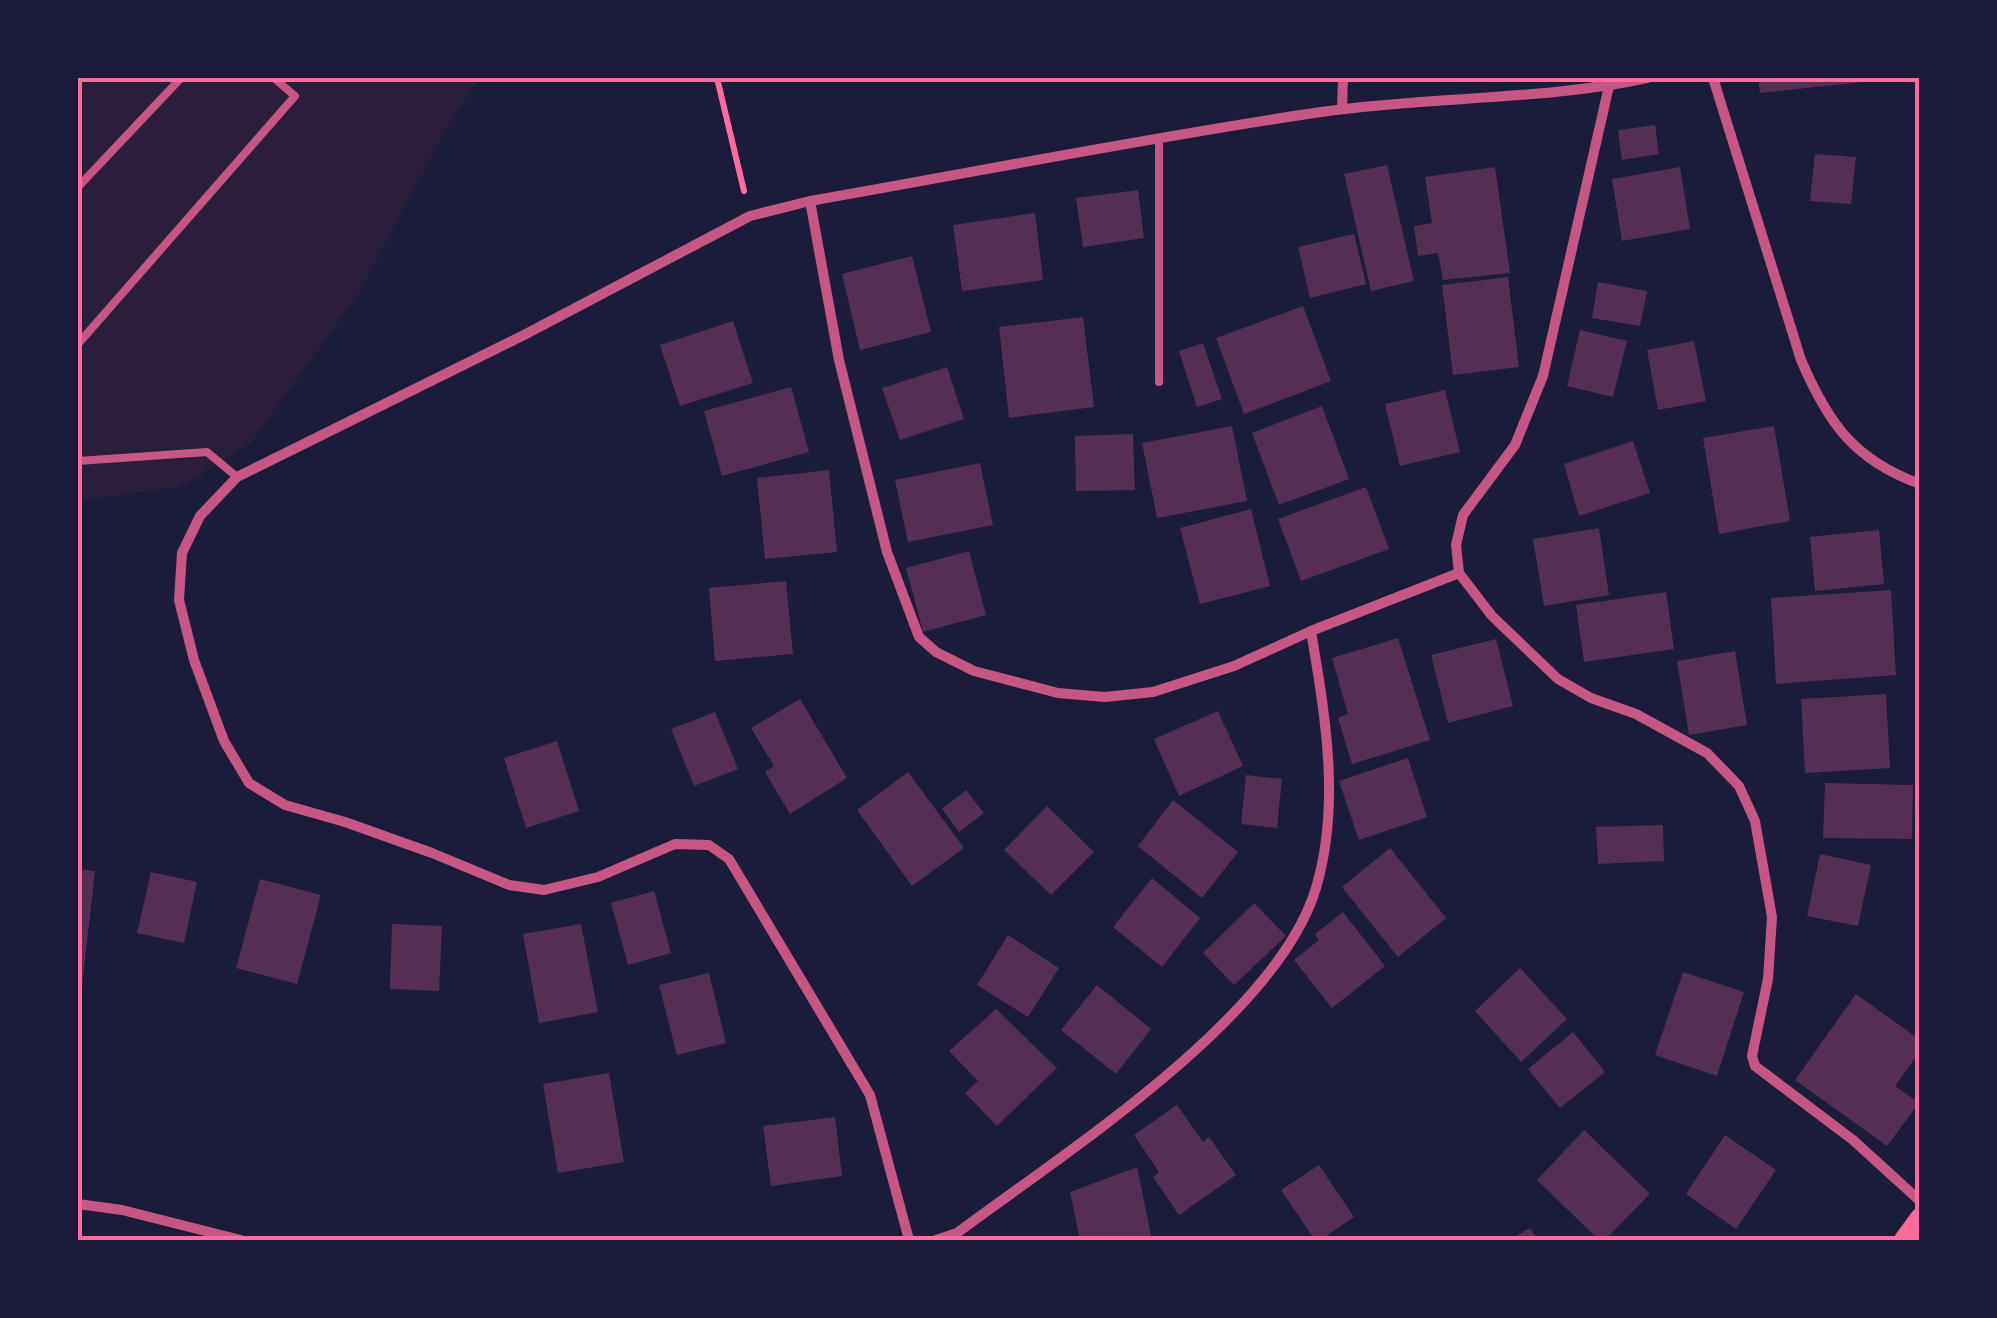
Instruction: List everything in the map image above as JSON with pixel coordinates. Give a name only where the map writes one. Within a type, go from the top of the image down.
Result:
[{"type":"main road","points":[[1904,1240],[1920,1218]]},
{"type":"street","points":[[1342,109],[1343,78]]},
{"type":"street","points":[[909,1240],[870,1094],[729,858],[709,845],[674,844],[598,878],[544,890],[508,885],[345,822],[285,806],[249,784],[224,741],[194,660],[179,600],[182,553],[200,516],[237,477],[524,335],[750,216],[810,201],[1342,109],[1609,86],[1647,78]]},
{"type":"street","points":[[1713,78],[1801,360],[1817,398],[1854,448],[1893,474],[1920,484]]},
{"type":"street","points":[[1609,86],[1543,376],[1515,445],[1463,515],[1456,545],[1460,573],[1492,616],[1558,680],[1590,698],[1636,714],[1707,753],[1739,786],[1754,821],[1772,918],[1768,979],[1752,1056],[1755,1066],[1853,1140],[1920,1202]]},
{"type":"street","points":[[810,201],[839,360],[887,552],[920,637],[936,652],[974,671],[1058,693],[1105,698],[1154,692],[1234,666],[1311,631],[1460,573]]},
{"type":"street","points":[[936,1240],[957,1232],[1167,1075],[1230,1016],[1274,968],[1300,930],[1316,886],[1328,809],[1328,736],[1311,631]]},
{"type":"street","points":[[78,1204],[122,1210],[241,1240]]},
{"type":"lane","points":[[78,187],[181,78]]},
{"type":"lane","points":[[78,344],[296,96],[274,78]]},
{"type":"lane","points":[[1159,140],[1159,382]]},
{"type":"lane","points":[[78,461],[207,452],[237,477]]},
{"type":"path","points":[[717,78],[750,216]]},
{"type":"shaded area","points":[[78,78],[479,78],[449,124],[359,293],[251,443],[180,487],[78,501]]},
{"type":"building","points":[[1758,78],[1862,78],[1863,82],[1760,93]]},
{"type":"building","points":[[1655,125],[1659,154],[1622,160],[1618,130]]},
{"type":"building","points":[[1815,154],[1856,157],[1851,204],[1810,201]]},
{"type":"building","points":[[1387,165],[1414,281],[1371,291],[1344,174]]},
{"type":"building","points":[[1495,167],[1510,273],[1443,280],[1438,253],[1418,256],[1414,226],[1432,223],[1425,177]]},
{"type":"building","points":[[1680,167],[1690,229],[1622,241],[1612,179]]},
{"type":"building","points":[[1138,190],[1144,238],[1083,247],[1076,198]]},
{"type":"building","points":[[1035,213],[1043,280],[962,291],[953,225]]},
{"type":"building","points":[[1354,234],[1366,284],[1310,298],[1298,247]]},
{"type":"building","points":[[912,256],[931,332],[860,350],[842,274]]},
{"type":"building","points":[[1508,277],[1519,367],[1453,375],[1442,285]]},
{"type":"building","points":[[1598,282],[1647,291],[1640,326],[1592,318]]},
{"type":"building","points":[[1303,306],[1331,381],[1244,414],[1216,338]]},
{"type":"building","points":[[1083,317],[1094,407],[1009,418],[999,327]]},
{"type":"building","points":[[733,321],[753,383],[680,406],[660,345]]},
{"type":"building","points":[[1580,330],[1627,341],[1613,397],[1567,386]]},
{"type":"building","points":[[1694,341],[1706,401],[1658,410],[1647,350]]},
{"type":"building","points":[[1203,343],[1222,399],[1197,407],[1179,351]]},
{"type":"building","points":[[947,367],[964,419],[900,440],[882,388]]},
{"type":"building","points":[[791,387],[809,452],[722,476],[704,411]]},
{"type":"building","points":[[1445,390],[1460,452],[1400,466],[1385,404]]},
{"type":"building","points":[[1322,406],[1349,479],[1279,505],[1252,433]]},
{"type":"building","points":[[1232,426],[1247,501],[1157,518],[1142,443]]},
{"type":"building","points":[[1774,426],[1790,521],[1719,534],[1703,438]]},
{"type":"building","points":[[1133,434],[1135,490],[1076,491],[1075,436]]},
{"type":"building","points":[[1633,441],[1650,493],[1579,516],[1564,464]]},
{"type":"building","points":[[980,463],[993,525],[908,542],[895,480]]},
{"type":"building","points":[[829,470],[837,552],[765,559],[757,478]]},
{"type":"building","points":[[1366,487],[1389,549],[1301,581],[1278,519]]},
{"type":"building","points":[[1251,509],[1270,586],[1200,604],[1180,528]]},
{"type":"building","points":[[1599,528],[1609,595],[1544,606],[1533,539]]},
{"type":"building","points":[[1879,530],[1884,584],[1815,591],[1810,537]]},
{"type":"building","points":[[969,551],[986,615],[923,632],[906,568]]},
{"type":"building","points":[[786,581],[793,654],[715,661],[709,588]]},
{"type":"building","points":[[1891,590],[1896,675],[1776,684],[1771,598]]},
{"type":"building","points":[[1666,592],[1674,649],[1584,662],[1576,605]]},
{"type":"building","points":[[1398,638],[1430,740],[1352,764],[1338,718],[1348,714],[1332,658]]},
{"type":"building","points":[[1496,639],[1513,706],[1448,723],[1431,655]]},
{"type":"building","points":[[1735,651],[1747,725],[1689,735],[1677,661]]},
{"type":"building","points":[[1886,694],[1890,768],[1805,773],[1801,699]]},
{"type":"building","points":[[800,699],[847,778],[790,814],[765,772],[774,766],[751,728]]},
{"type":"building","points":[[1218,711],[1243,766],[1179,796],[1154,739]]},
{"type":"building","points":[[715,712],[738,769],[694,786],[671,729]]},
{"type":"building","points":[[557,741],[579,811],[526,828],[504,758]]},
{"type":"building","points":[[1408,758],[1427,817],[1359,840],[1339,781]]},
{"type":"building","points":[[908,772],[964,848],[912,886],[857,810]]},
{"type":"building","points":[[1246,775],[1282,779],[1277,828],[1241,824]]},
{"type":"building","points":[[1825,783],[1913,785],[1912,839],[1823,838]]},
{"type":"building","points":[[966,790],[984,813],[959,832],[942,809]]},
{"type":"building","points":[[1173,800],[1238,852],[1202,898],[1138,846]]},
{"type":"building","points":[[1047,806],[1094,852],[1051,895],[1004,850]]},
{"type":"building","points":[[1663,825],[1664,861],[1598,864],[1596,827]]},
{"type":"building","points":[[1390,848],[1446,918],[1398,957],[1342,887]]},
{"type":"building","points":[[1820,854],[1871,865],[1858,926],[1807,916]]},
{"type":"building","points":[[78,869],[95,871],[81,995],[78,995]]},
{"type":"building","points":[[151,872],[197,882],[184,943],[137,933]]},
{"type":"building","points":[[1152,878],[1200,918],[1162,967],[1113,927]]},
{"type":"building","points":[[260,879],[321,895],[297,984],[236,968]]},
{"type":"building","points":[[654,891],[671,953],[628,965],[611,903]]},
{"type":"building","points":[[1254,903],[1286,936],[1234,985],[1203,953]]},
{"type":"building","points":[[1343,912],[1385,966],[1332,1008],[1294,960],[1319,940],[1315,934]]},
{"type":"building","points":[[392,924],[442,926],[439,991],[390,989]]},
{"type":"building","points":[[581,924],[598,1012],[539,1023],[523,934]]},
{"type":"building","points":[[1008,935],[1059,968],[1028,1017],[977,985]]},
{"type":"building","points":[[1520,968],[1567,1019],[1521,1062],[1475,1011]]},
{"type":"building","points":[[1683,972],[1744,992],[1717,1076],[1655,1055]]},
{"type":"building","points":[[709,973],[726,1043],[677,1055],[659,985]]},
{"type":"building","points":[[1097,985],[1151,1029],[1116,1074],[1061,1030]]},
{"type":"building","points":[[1856,994],[1920,1040],[1920,1051],[1895,1086],[1919,1103],[1887,1146],[1795,1080]]},
{"type":"building","points":[[996,1009],[1057,1068],[997,1126],[965,1093],[978,1081],[949,1051]]},
{"type":"building","points":[[1573,1032],[1605,1072],[1560,1108],[1528,1069]]},
{"type":"building","points":[[609,1073],[624,1162],[558,1173],[543,1084]]},
{"type":"building","points":[[1177,1105],[1203,1142],[1209,1137],[1236,1175],[1179,1215],[1153,1177],[1159,1172],[1134,1135]]},
{"type":"building","points":[[835,1117],[842,1176],[771,1186],[763,1126]]},
{"type":"building","points":[[1584,1130],[1650,1194],[1605,1240],[1599,1240],[1537,1180]]},
{"type":"building","points":[[1725,1135],[1776,1170],[1736,1229],[1686,1194]]},
{"type":"building","points":[[1319,1165],[1354,1217],[1315,1240],[1281,1190]]},
{"type":"building","points":[[1137,1167],[1152,1240],[1080,1240],[1070,1192]]},
{"type":"building","points":[[1530,1228],[1538,1240],[1509,1240]]}]
